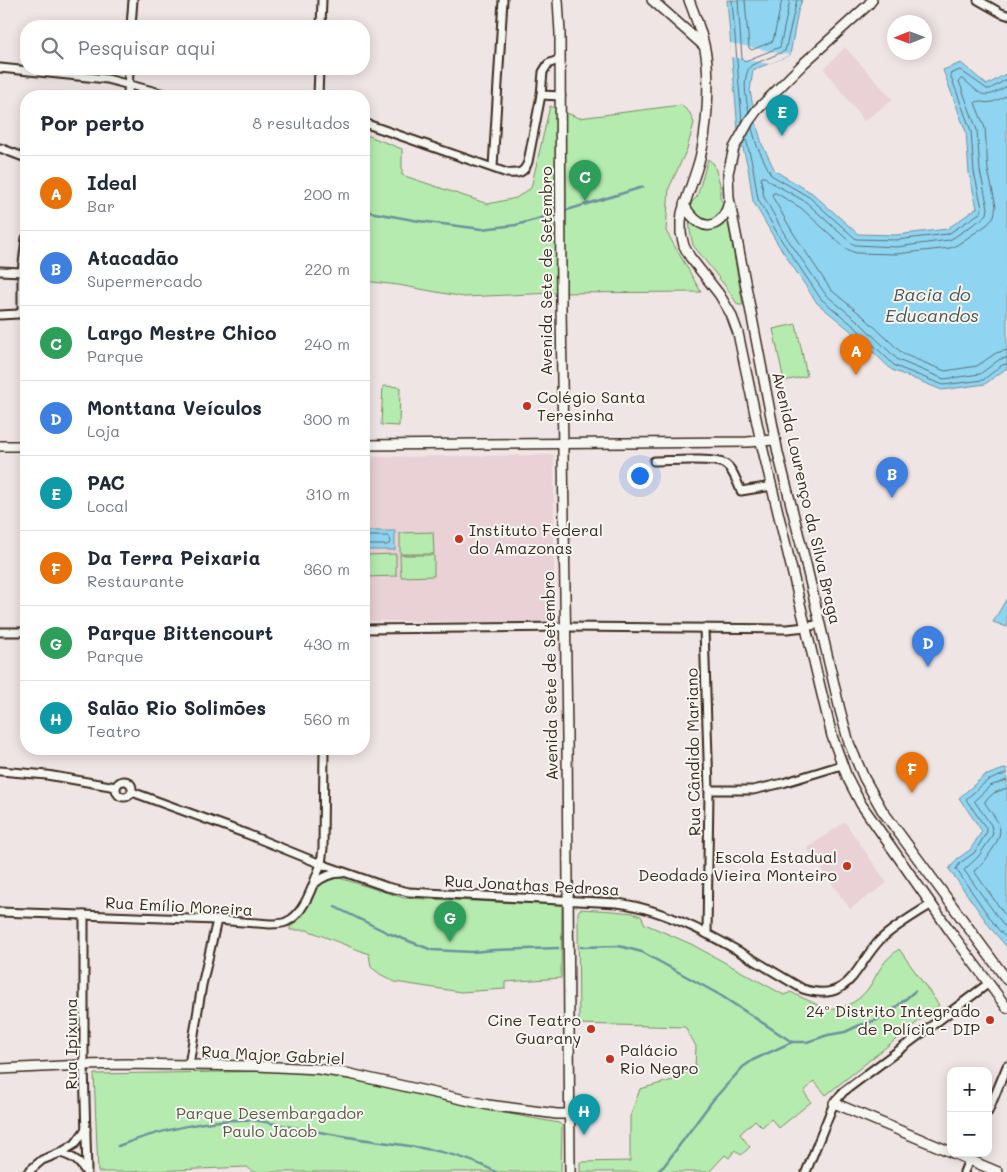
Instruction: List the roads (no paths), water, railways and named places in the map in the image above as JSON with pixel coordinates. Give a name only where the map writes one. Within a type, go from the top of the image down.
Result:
[{"type":"street","points":[[132,20],[133,0]]},
{"type":"street","points":[[321,20],[322,0]]},
{"type":"street","points":[[493,168],[503,0]]},
{"type":"street","name":"Avenida Sete de Setembro","points":[[558,0],[561,97],[562,444],[570,1172]]},
{"type":"street","points":[[652,0],[704,46]]},
{"type":"street","name":"Avenida Lourenço da Silva Braga","points":[[688,0],[697,21],[704,46],[707,85],[704,132],[700,156],[684,204],[680,222],[681,233],[684,246],[690,257],[720,294],[731,314],[738,333],[761,442],[832,736],[850,784],[861,804],[950,931],[1007,1008]]},
{"type":"street","points":[[978,0],[1007,15]]},
{"type":"street","name":"Avenida Lourenço da Silva Braga","points":[[871,2],[804,63],[757,110],[734,148],[728,173],[730,198],[775,440],[840,710],[854,756],[872,795],[894,828],[1007,980]]},
{"type":"street","points":[[370,125],[507,173],[521,172],[526,168],[528,162],[545,68],[548,64],[560,59]]},
{"type":"street","points":[[0,68],[20,70]]},
{"type":"street","points":[[75,75],[107,78],[150,90]]},
{"type":"street","points":[[128,90],[129,75]]},
{"type":"street","points":[[318,90],[319,75]]},
{"type":"street","points":[[541,95],[561,97]]},
{"type":"street","points":[[0,148],[20,156]]},
{"type":"street","points":[[684,204],[691,216],[697,221],[710,226],[719,222],[724,216],[730,198]]},
{"type":"street","points":[[0,272],[20,272]]},
{"type":"street","points":[[0,314],[18,314],[20,312]]},
{"type":"street","points":[[370,445],[761,442],[775,440]]},
{"type":"street","points":[[0,446],[20,446]]},
{"type":"street","points":[[654,461],[697,460],[720,462],[724,463],[731,470],[741,491],[772,486]]},
{"type":"street","points":[[370,629],[565,627],[787,629],[820,624]]},
{"type":"street","name":"Rua Cândido Mariano","points":[[704,628],[708,790],[707,934]]},
{"type":"street","points":[[0,632],[20,632]]},
{"type":"street","points":[[826,714],[840,710]]},
{"type":"street","name":"Rua Emílio Moreira","points":[[0,912],[217,920],[270,924],[286,922],[301,909],[322,864],[324,755]]},
{"type":"street","points":[[708,790],[759,789],[842,765]]},
{"type":"street","points":[[0,771],[47,775],[116,787]]},
{"type":"street","points":[[121,781],[126,781],[132,786],[132,792],[128,796],[123,797],[118,795],[116,787],[121,781]]},
{"type":"street","name":"Rua Jonathas Pedrosa","points":[[132,792],[247,834],[348,874],[409,892],[617,903],[643,907],[707,934],[803,989],[814,993],[824,993],[843,987],[858,971],[882,939],[894,928],[932,904]]},
{"type":"street","name":"Rua Jonathas Pedrosa","points":[[312,886],[320,879],[329,875],[338,873],[348,874]]},
{"type":"street","name":"Rua Ipixuna","points":[[84,915],[84,1064],[87,1172]]},
{"type":"street","points":[[189,1065],[202,985],[217,920]]},
{"type":"street","points":[[950,931],[963,921]]},
{"type":"street","points":[[806,1172],[834,1103],[843,1092],[989,983]]},
{"type":"street","name":"Rua Major Gabriel","points":[[0,1069],[84,1064],[257,1066],[335,1071],[488,1105],[570,1114]]},
{"type":"street","points":[[992,1102],[1007,1066]]},
{"type":"street","points":[[834,1103],[947,1151]]},
{"type":"street","points":[[28,1172],[42,1160],[60,1153],[75,1144],[86,1129]]},
{"type":"street","points":[[60,1153],[72,1156],[80,1162],[87,1172]]},
{"type":"street","points":[[964,1172],[970,1157],[998,1172]]},
{"type":"water","name":"Bacia do Educandos","points":[[727,0],[802,0],[798,11],[790,55],[753,70],[750,91],[757,126],[762,144],[775,171],[812,193],[858,234],[896,235],[947,229],[977,208],[969,173],[966,132],[943,70],[961,63],[987,85],[1007,73],[1007,368],[985,384],[942,390],[892,370],[851,331],[817,303],[776,241],[753,201],[748,167],[738,130]]},
{"type":"water","points":[[370,531],[395,531],[395,550],[370,550]]},
{"type":"water","points":[[1007,598],[1007,627],[993,622]]},
{"type":"water","points":[[1007,768],[1007,947],[993,931],[949,869],[957,859],[970,850],[982,831],[959,798],[984,776]]},
{"type":"waterway","points":[[564,211],[643,187]]},
{"type":"waterway","points":[[370,212],[482,229],[516,225],[559,213]]},
{"type":"waterway","points":[[335,907],[388,933],[432,950],[472,952],[558,948]]},
{"type":"waterway","points":[[581,947],[619,946],[642,952],[720,995],[792,1042]]},
{"type":"waterway","points":[[657,1172],[664,1166],[713,1100],[743,1067],[753,1060],[792,1042],[807,1042],[845,1032],[877,1020],[894,1009],[915,991]]},
{"type":"waterway","points":[[118,1146],[149,1135],[201,1123],[252,1120],[447,1153],[480,1164],[496,1172]]},
{"type":"place","name":"PAC","points":[[782,136]]},
{"type":"place","name":"Largo Mestre Chico","points":[[585,201]]},
{"type":"place","name":"Ideal","points":[[856,375]]},
{"type":"place","name":"Colégio Santa Teresinha","points":[[527,406]]},
{"type":"place","name":"Atacadão","points":[[892,498]]},
{"type":"place","name":"Instituto Federal do Amazonas","points":[[459,539]]},
{"type":"place","name":"Monttana Veículos","points":[[928,667]]},
{"type":"place","name":"Da Terra Peixaria","points":[[912,793]]},
{"type":"place","name":"Escola Estadual Deodado Vieira Monteiro","points":[[847,866]]},
{"type":"place","name":"Parque Bittencourt","points":[[450,942]]},
{"type":"place","name":"24º Distrito Integrado de Polícia - DIP","points":[[990,1020]]},
{"type":"place","name":"Cine Teatro Guarany","points":[[591,1029]]},
{"type":"place","name":"Palácio Rio Negro","points":[[610,1059]]},
{"type":"place","name":"Salão Rio Solimões","points":[[584,1135]]},
{"type":"park label","name":"Parque Desembargador Paulo Jacob","points":[[270,1122]]}]
